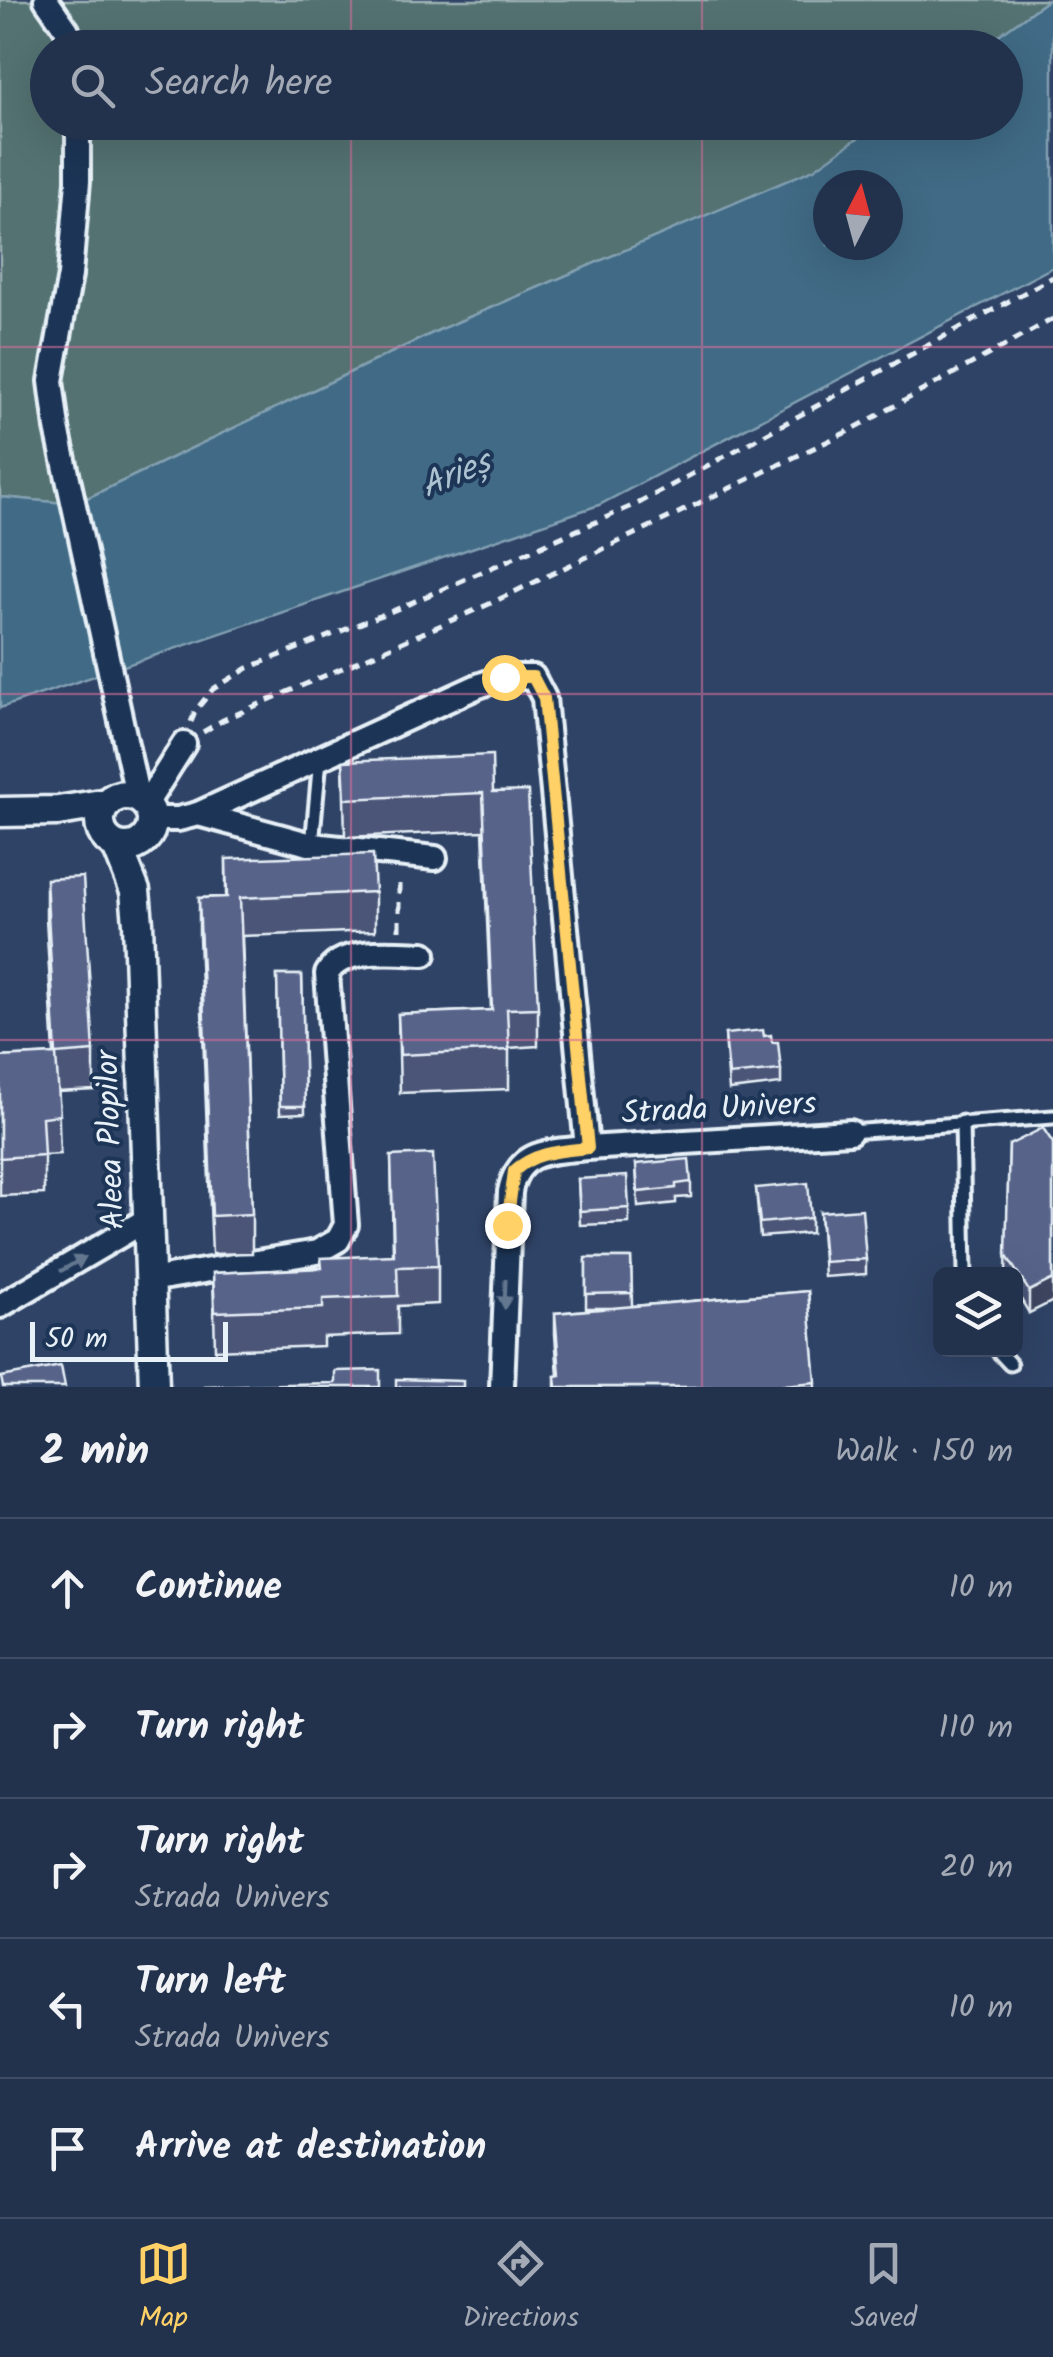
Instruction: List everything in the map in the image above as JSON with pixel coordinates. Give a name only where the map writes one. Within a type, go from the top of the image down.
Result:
[{"type":"street","points":[[46,0],[67,30]]},
{"type":"street","points":[[78,140],[70,275],[51,382],[124,730],[146,814]]},
{"type":"street","points":[[0,812],[58,810],[108,802],[123,795],[146,814],[178,819],[198,814],[504,677],[533,677],[540,686],[588,1148]]},
{"type":"street","points":[[58,810],[110,840],[135,846],[146,814],[184,744]]},
{"type":"street","points":[[108,802],[100,818],[110,840]]},
{"type":"street","name":"Aleea Plopilor","points":[[146,814],[134,891],[154,1387]]},
{"type":"street","points":[[198,814],[312,845],[435,858]]},
{"type":"street","name":"Aleea Plopilor","points":[[110,840],[134,891]]},
{"type":"street","points":[[150,1280],[316,1252],[338,1240],[346,1225],[328,974],[340,960],[424,954]]},
{"type":"street","name":"Strada Univers","points":[[502,1387],[507,1225],[514,1171],[524,1162],[544,1153],[588,1148],[850,1132]]},
{"type":"street","points":[[0,1306],[146,1220]]},
{"type":"lane","points":[[312,845],[320,758]]},
{"type":"lane","points":[[850,1132],[1053,1117]]},
{"type":"lane","points":[[962,1122],[965,1267]]},
{"type":"lane","points":[[1004,1357],[1010,1364]]},
{"type":"path","points":[[184,744],[196,710],[213,689],[248,668],[396,610],[639,503],[1053,277]]},
{"type":"path","points":[[184,744],[223,720],[487,605],[850,430],[1053,319]]},
{"type":"path","points":[[399,953],[400,856]]},
{"type":"green space","points":[[0,0],[1048,0],[1007,30],[30,30],[30,140],[855,140],[815,169],[439,330],[75,504],[0,497]]},
{"type":"water","name":"Arieș","points":[[1053,0],[1053,267],[599,505],[0,708],[0,497],[75,504],[439,330],[814,169],[855,140],[1023,140],[1023,30],[1006,30]]},
{"type":"building","points":[[492,755],[493,792],[528,791],[538,1008],[507,1009],[509,1050],[400,1055],[398,1014],[492,1010],[483,793],[345,799],[343,761]]},
{"type":"building","points":[[373,854],[375,892],[240,898],[252,1214],[212,1216],[199,898],[227,897],[226,859]]},
{"type":"building","points":[[83,877],[94,1051],[56,1054],[46,879]]},
{"type":"building","points":[[277,975],[302,975],[305,1106],[280,1106]]},
{"type":"building","points":[[763,1030],[764,1036],[771,1035],[772,1042],[778,1042],[781,1070],[729,1075],[725,1034]]},
{"type":"building","points":[[56,1054],[60,1115],[42,1117],[44,1155],[0,1158],[0,1057]]},
{"type":"building","points":[[1043,1128],[1053,1143],[1053,1279],[1029,1291],[1023,1282],[1023,1267],[1014,1267],[1006,1255],[1009,1145]]},
{"type":"building","points":[[433,1154],[438,1266],[397,1267],[398,1296],[323,1299],[323,1308],[215,1312],[213,1273],[322,1268],[321,1258],[394,1255],[391,1156]]},
{"type":"building","points":[[689,1159],[691,1182],[676,1184],[676,1188],[638,1192],[636,1164]]},
{"type":"building","points":[[627,1176],[629,1208],[580,1211],[578,1179]]},
{"type":"building","points":[[808,1183],[811,1218],[760,1223],[756,1188]]},
{"type":"building","points":[[862,1209],[866,1259],[824,1262],[820,1212]]},
{"type":"building","points":[[586,1258],[631,1258],[632,1293],[586,1294]]},
{"type":"building","points":[[808,1291],[816,1382],[763,1387],[556,1387],[555,1376],[560,1375],[555,1313]]},
{"type":"building","points":[[61,1366],[65,1387],[3,1387],[1,1377]]},
{"type":"building","points":[[380,1370],[380,1387],[204,1387],[335,1383],[335,1371]]},
{"type":"building","points":[[396,1379],[463,1381],[463,1387],[396,1387]]},
{"type":"route","points":[[504,677],[533,677],[544,698],[588,1148],[544,1153],[514,1171],[507,1225]]}]
